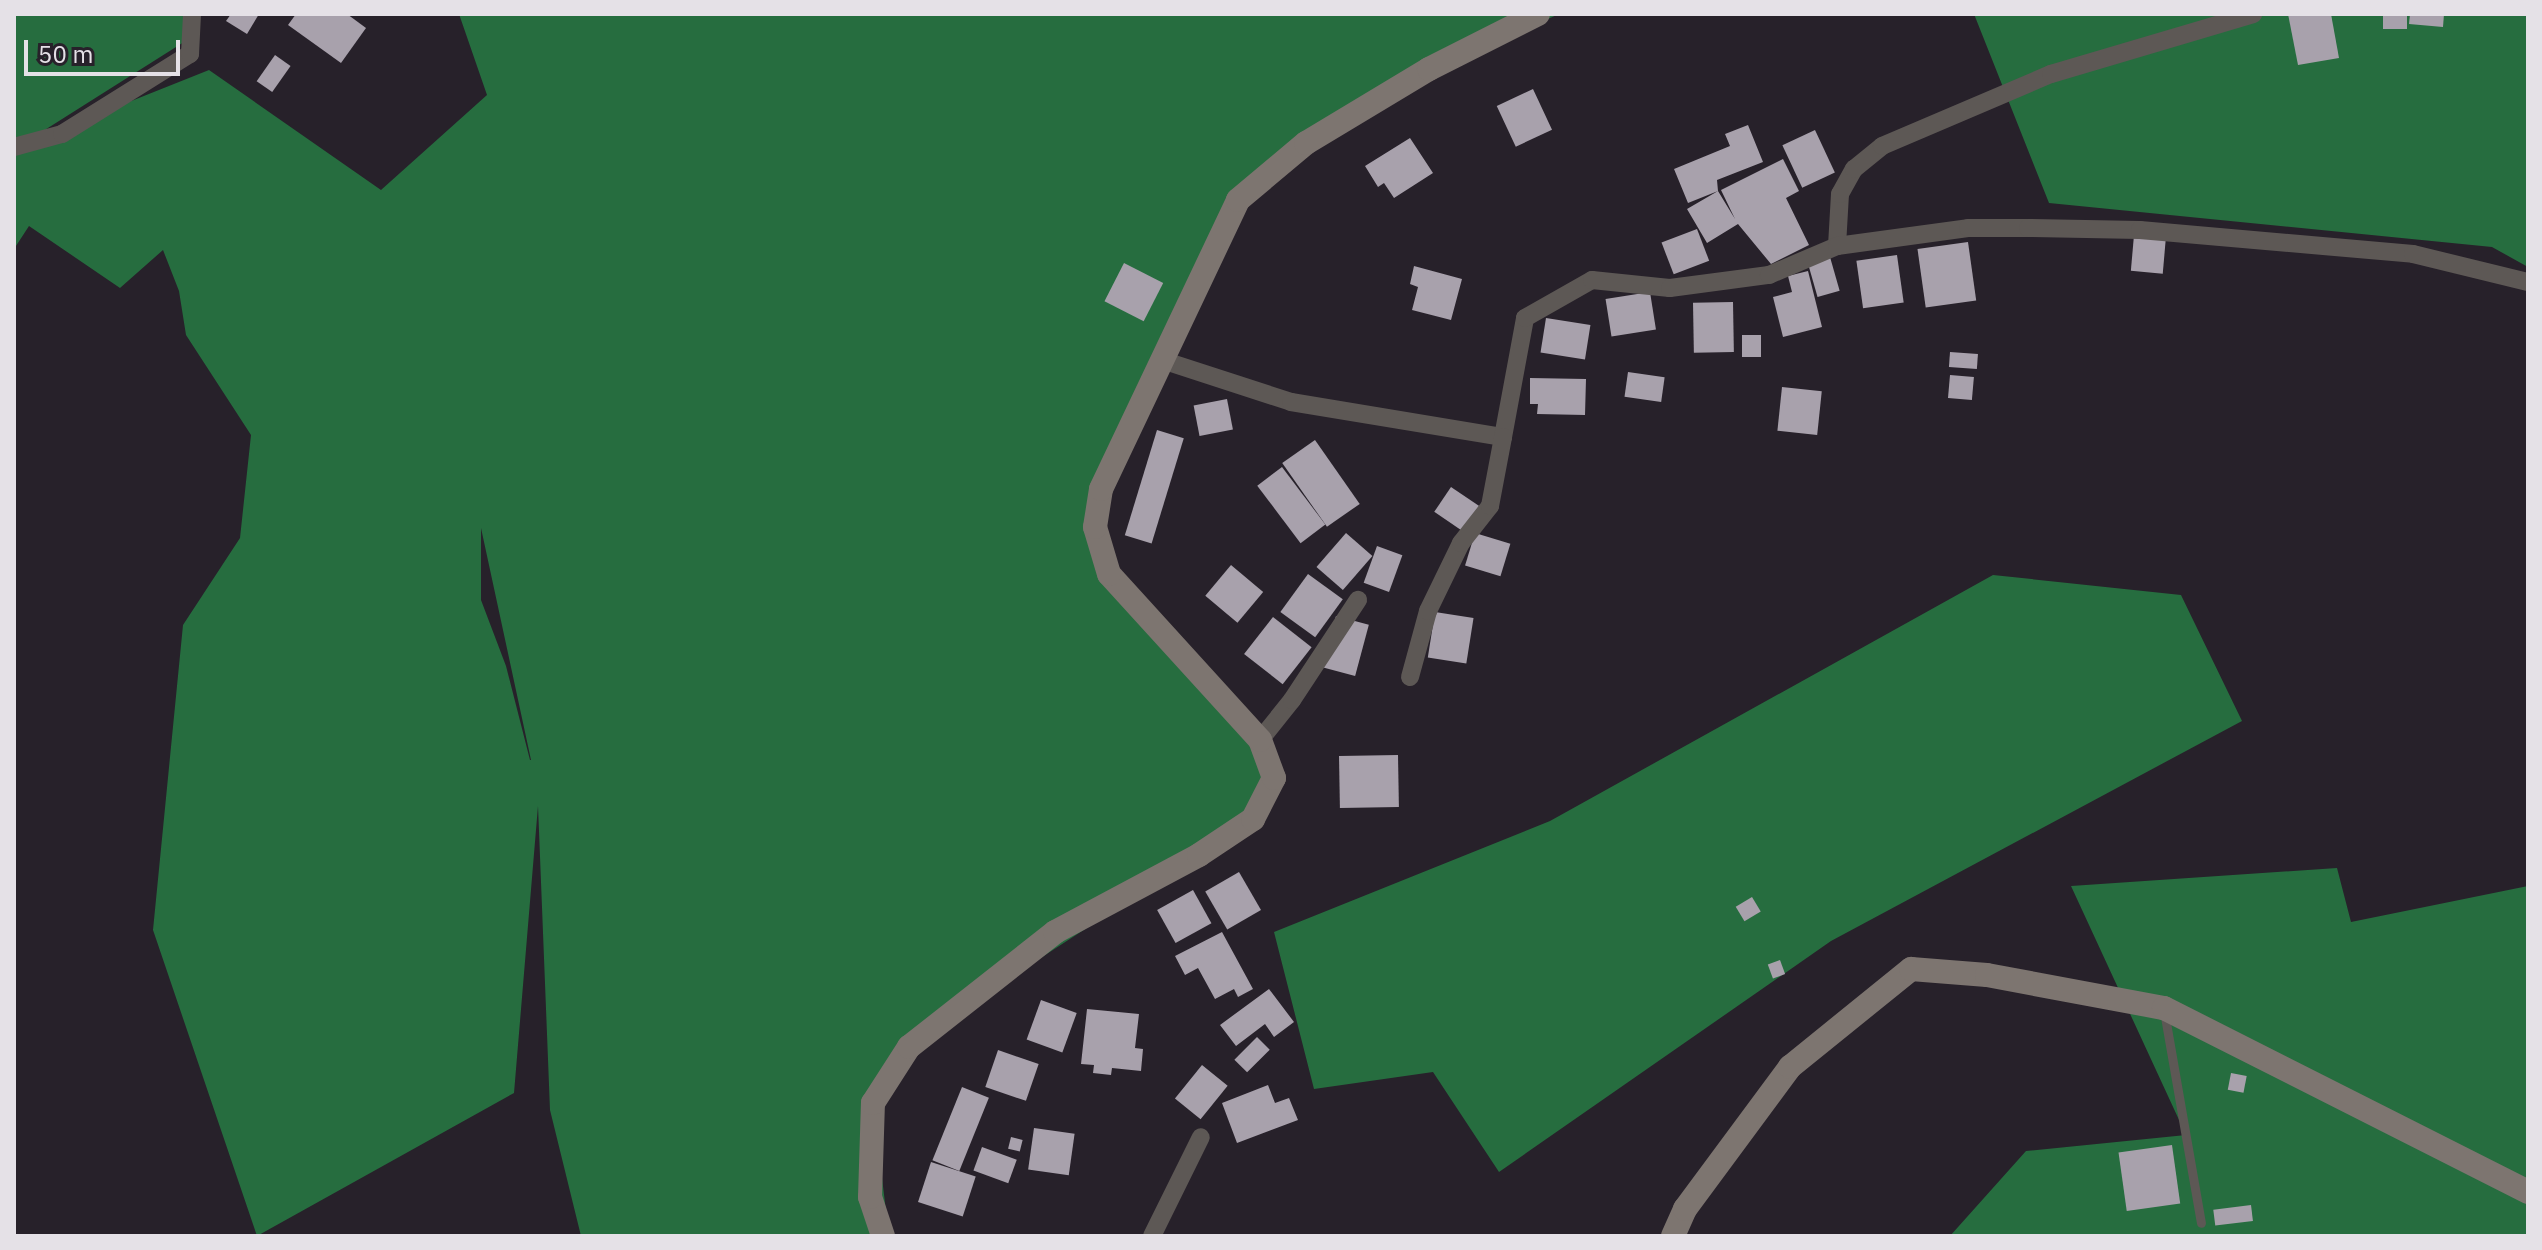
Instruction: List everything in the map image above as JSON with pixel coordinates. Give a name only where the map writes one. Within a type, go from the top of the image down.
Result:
[{"type":"street","points":[[14,147],[62,134],[190,54],[192,14]]},
{"type":"street","points":[[883,1236],[870,1197],[873,1103],[909,1047],[1055,932],[1199,855],[1253,819],[1274,778],[1260,740],[1109,574],[1095,527],[1101,489],[1238,200],[1306,143],[1429,69],[1538,14]]},
{"type":"street","points":[[1837,246],[1840,194],[1854,169],[1882,146],[2051,74],[2253,14]]},
{"type":"street","points":[[1410,677],[1428,611],[1461,543],[1490,506],[1525,318],[1555,298],[1592,280],[1670,288],[1769,275],[1837,246],[1968,228],[2140,230],[2413,254],[2528,282]]},
{"type":"street","points":[[1162,360],[1291,402],[1503,437]]},
{"type":"street","points":[[1260,740],[1292,700],[1358,600]]},
{"type":"street","points":[[1673,1236],[1685,1209],[1790,1067],[1911,969],[1987,975],[2164,1008],[2528,1192]]},
{"type":"street","points":[[1152,1236],[1201,1137]]},
{"type":"lane","points":[[2164,1008],[2201,1223]]},
{"type":"green space","points":[[14,14],[192,14],[195,35],[21,145],[209,70],[381,190],[487,95],[459,14],[1559,14],[1402,85],[1238,200],[1101,489],[1109,574],[1260,740],[1262,802],[1199,855],[942,1022],[873,1103],[889,1236],[581,1236],[550,1110],[538,806],[514,1093],[257,1236],[153,930],[183,625],[240,538],[251,435],[186,335],[179,291],[163,250],[120,288],[29,226],[14,249]],"holes":[[[481,528],[531,760],[506,666],[481,600]]]},
{"type":"green space","points":[[1974,14],[2528,14],[2528,267],[2492,247],[2049,203]]},
{"type":"green space","points":[[1993,575],[2181,595],[2242,721],[1831,941],[1499,1172],[1433,1072],[1314,1089],[1274,932],[1550,821]]},
{"type":"green space","points":[[2337,868],[2351,922],[2528,886],[2528,1236],[1950,1236],[2026,1151],[2186,1135],[2071,886]]},
{"type":"building","points":[[231,14],[259,14],[247,34],[226,21]]},
{"type":"building","points":[[296,14],[347,14],[366,28],[341,63],[288,25]]},
{"type":"building","points":[[2288,14],[2331,14],[2339,58],[2298,65]]},
{"type":"building","points":[[2383,14],[2407,14],[2407,29],[2383,29]]},
{"type":"building","points":[[2410,14],[2444,14],[2443,27],[2409,24]]},
{"type":"building","points":[[275,55],[291,66],[272,92],[257,81]]},
{"type":"building","points":[[1533,89],[1552,130],[1516,147],[1497,106]]},
{"type":"building","points":[[1748,125],[1763,162],[1717,180],[1718,191],[1688,203],[1674,169],[1730,146],[1725,134]]},
{"type":"building","points":[[1815,130],[1835,173],[1802,188],[1782,145]]},
{"type":"building","points":[[1410,138],[1433,173],[1394,198],[1384,183],[1378,187],[1365,166]]},
{"type":"building","points":[[1783,159],[1799,191],[1786,198],[1809,245],[1771,264],[1738,224],[1707,243],[1687,209],[1718,191],[1735,219],[1721,190]]},
{"type":"building","points":[[1697,229],[1709,261],[1674,274],[1662,243]]},
{"type":"building","points":[[2134,235],[2166,238],[2163,274],[2131,271]]},
{"type":"building","points":[[1968,242],[1976,300],[1926,308],[1917,249]]},
{"type":"building","points":[[1897,255],[1904,303],[1863,308],[1856,261]]},
{"type":"building","points":[[1830,257],[1840,291],[1818,297],[1808,263]]},
{"type":"building","points":[[1124,263],[1163,283],[1144,321],[1104,301]]},
{"type":"building","points":[[1414,266],[1462,279],[1451,320],[1412,310],[1418,287],[1410,284]]},
{"type":"building","points":[[1808,271],[1822,327],[1783,337],[1773,297],[1792,292],[1788,276]]},
{"type":"building","points":[[1650,292],[1656,330],[1611,337],[1606,299]]},
{"type":"building","points":[[1733,302],[1734,352],[1694,353],[1693,303]]},
{"type":"building","points":[[1546,318],[1590,325],[1585,360],[1541,353]]},
{"type":"building","points":[[1742,335],[1761,335],[1761,357],[1742,357]]},
{"type":"building","points":[[1950,352],[1978,354],[1977,369],[1949,367]]},
{"type":"building","points":[[1628,372],[1665,377],[1661,402],[1625,397]]},
{"type":"building","points":[[1950,375],[1974,377],[1972,400],[1948,398]]},
{"type":"building","points":[[1530,378],[1586,379],[1585,415],[1537,414],[1538,404],[1530,404]]},
{"type":"building","points":[[1782,387],[1822,391],[1817,435],[1777,431]]},
{"type":"building","points":[[1227,399],[1233,429],[1200,436],[1194,405]]},
{"type":"building","points":[[1157,430],[1184,438],[1152,543],[1125,535]]},
{"type":"building","points":[[1315,440],[1360,504],[1327,527],[1282,463]]},
{"type":"building","points":[[1282,467],[1325,525],[1301,543],[1257,486]]},
{"type":"building","points":[[1451,487],[1479,506],[1462,531],[1434,512]]},
{"type":"building","points":[[1346,533],[1372,556],[1343,590],[1316,567]]},
{"type":"building","points":[[1475,533],[1510,544],[1500,576],[1465,566]]},
{"type":"building","points":[[1377,546],[1402,555],[1389,592],[1364,583]]},
{"type":"building","points":[[1231,565],[1263,592],[1237,623],[1205,596]]},
{"type":"building","points":[[1308,574],[1343,599],[1315,637],[1280,612]]},
{"type":"building","points":[[1435,612],[1474,618],[1466,664],[1428,657]]},
{"type":"building","points":[[1336,616],[1369,625],[1355,676],[1322,667]]},
{"type":"building","points":[[1273,617],[1312,647],[1283,684],[1244,654]]},
{"type":"building","points":[[1398,755],[1399,807],[1340,808],[1339,756]]},
{"type":"building","points":[[1239,872],[1261,910],[1227,930],[1205,892]]},
{"type":"building","points":[[1193,890],[1211,923],[1176,943],[1157,910]]},
{"type":"building","points":[[1752,897],[1761,912],[1744,921],[1736,907]]},
{"type":"building","points":[[1222,932],[1253,989],[1238,997],[1234,989],[1215,999],[1198,968],[1185,975],[1175,956]]},
{"type":"building","points":[[1780,960],[1785,974],[1773,979],[1768,964]]},
{"type":"building","points":[[1269,989],[1294,1022],[1274,1037],[1265,1024],[1236,1046],[1220,1025]]},
{"type":"building","points":[[1041,1000],[1077,1013],[1062,1052],[1027,1039]]},
{"type":"building","points":[[1087,1009],[1139,1014],[1135,1048],[1143,1049],[1141,1071],[1112,1068],[1111,1075],[1093,1073],[1094,1065],[1081,1064]]},
{"type":"building","points":[[1257,1037],[1270,1050],[1247,1072],[1234,1060]]},
{"type":"building","points":[[998,1050],[1039,1064],[1026,1101],[985,1087]]},
{"type":"building","points":[[1202,1065],[1228,1086],[1201,1119],[1175,1098]]},
{"type":"building","points":[[2231,1073],[2247,1076],[2243,1093],[2228,1090]]},
{"type":"building","points":[[1268,1085],[1275,1103],[1289,1098],[1298,1120],[1237,1143],[1222,1103]]},
{"type":"building","points":[[962,1087],[989,1098],[959,1171],[932,1160]]},
{"type":"building","points":[[1034,1128],[1075,1134],[1069,1175],[1028,1170]]},
{"type":"building","points":[[1011,1137],[1023,1140],[1020,1152],[1008,1149]]},
{"type":"building","points":[[2172,1145],[2180,1203],[2127,1211],[2119,1153]]},
{"type":"building","points":[[982,1147],[1017,1160],[1008,1183],[973,1170]]},
{"type":"building","points":[[931,1162],[976,1177],[963,1216],[918,1202]]},
{"type":"building","points":[[2251,1205],[2253,1221],[2215,1226],[2213,1210]]}]
